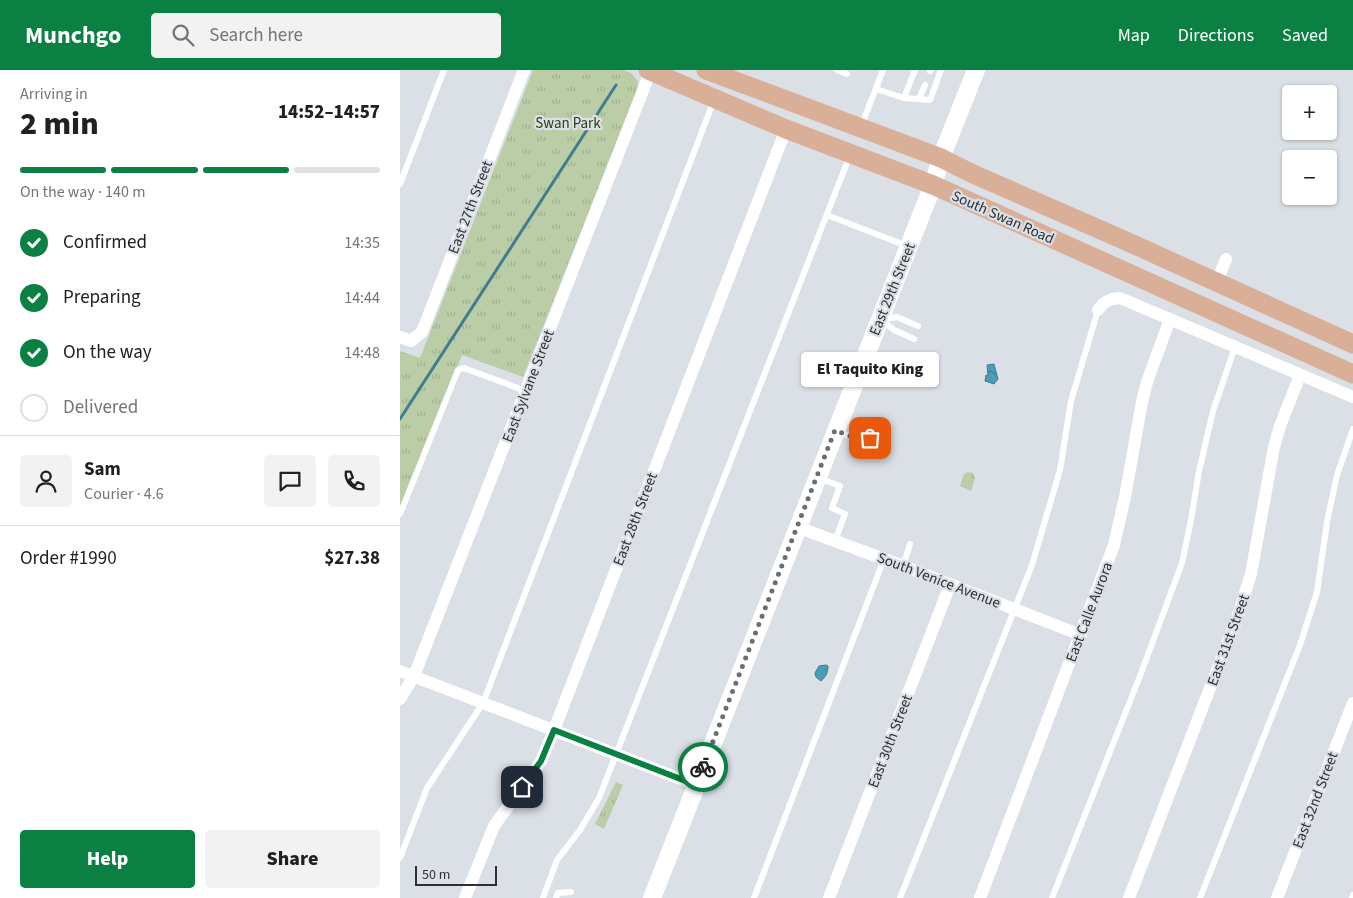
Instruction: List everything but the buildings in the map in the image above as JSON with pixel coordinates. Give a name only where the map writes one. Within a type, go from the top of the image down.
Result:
[{"type":"main road","name":"South Swan Road","points":[[650,70],[786,129],[933,185],[1353,374]]},
{"type":"main road","name":"South Swan Road","points":[[706,70],[941,158],[1353,344]]},
{"type":"street","name":"East 27th Street","points":[[406,339],[422,332],[524,70]]},
{"type":"street","name":"East Sylvane Street","points":[[400,699],[414,676],[650,70]]},
{"type":"street","name":"East 29th Street","points":[[652,898],[933,185],[941,158],[976,70]]},
{"type":"street","name":"East 28th Street","points":[[465,898],[494,826],[541,761],[554,730],[786,129]]},
{"type":"street","points":[[1216,282],[1226,259]]},
{"type":"street","points":[[1098,310],[1108,299],[1120,298],[1353,398]]},
{"type":"street","name":"East Calle Aurora","points":[[980,898],[1114,545],[1126,497],[1146,382],[1170,319]]},
{"type":"street","name":"East 31st Street","points":[[1129,898],[1242,603],[1254,558],[1274,447],[1300,375]]},
{"type":"street","name":"South Venice Avenue","points":[[797,527],[1080,635]]},
{"type":"street","name":"East 30th Street","points":[[829,898],[950,585]]},
{"type":"street","points":[[400,671],[696,785]]},
{"type":"street","name":"East 32nd Street","points":[[1276,898],[1353,703]]},
{"type":"lane","points":[[400,184],[444,70]]},
{"type":"lane","points":[[837,70],[847,74]]},
{"type":"lane","points":[[861,128],[883,70]]},
{"type":"lane","points":[[904,98],[915,70]]},
{"type":"lane","points":[[876,88],[904,98],[930,100],[941,70]]},
{"type":"lane","points":[[919,99],[924,85]]},
{"type":"lane","points":[[400,858],[427,788],[483,703],[715,98]]},
{"type":"lane","points":[[543,898],[557,860],[580,830],[599,798],[850,154]]},
{"type":"lane","points":[[827,215],[908,247]]},
{"type":"lane","points":[[900,898],[1032,565],[1060,470],[1071,401],[1098,310]]},
{"type":"lane","points":[[880,319],[897,318],[918,326]]},
{"type":"lane","points":[[880,319],[894,330],[914,339]]},
{"type":"lane","points":[[1052,898],[1140,676],[1182,563],[1199,471],[1212,418],[1235,346]]},
{"type":"lane","points":[[400,514],[458,370],[464,368],[472,370],[526,391]]},
{"type":"lane","points":[[1200,898],[1300,644],[1317,592],[1327,522],[1335,484],[1353,429]]},
{"type":"lane","points":[[835,430],[862,441],[870,438]]},
{"type":"lane","points":[[817,477],[840,486],[832,508],[845,514],[834,541]]},
{"type":"lane","points":[[903,566],[910,544]]},
{"type":"lane","points":[[754,898],[884,559]]},
{"type":"lane","points":[[556,898],[558,893],[571,892]]},
{"type":"green space","name":"Swan Park","points":[[533,70],[623,70],[631,73],[638,81],[637,91],[523,377],[462,355],[400,513],[400,351],[420,358]]},
{"type":"green space","points":[[968,472],[973,473],[975,478],[971,491],[960,486],[964,474]]},
{"type":"green space","points":[[616,782],[623,785],[604,829],[595,824]]},
{"type":"water","points":[[994,364],[998,379],[994,384],[985,381],[986,375],[988,376],[987,365]]},
{"type":"water","points":[[819,666],[828,666],[827,673],[821,681],[816,677],[815,673]]},
{"type":"waterway","points":[[400,419],[616,85]]},
{"type":"way so far","points":[[703,767],[835,430],[862,441],[870,438]]},
{"type":"place","name":"El Taquito King","points":[[870,438]]},
{"type":"route","points":[[522,787],[541,761],[554,730],[696,785],[703,767]]}]
